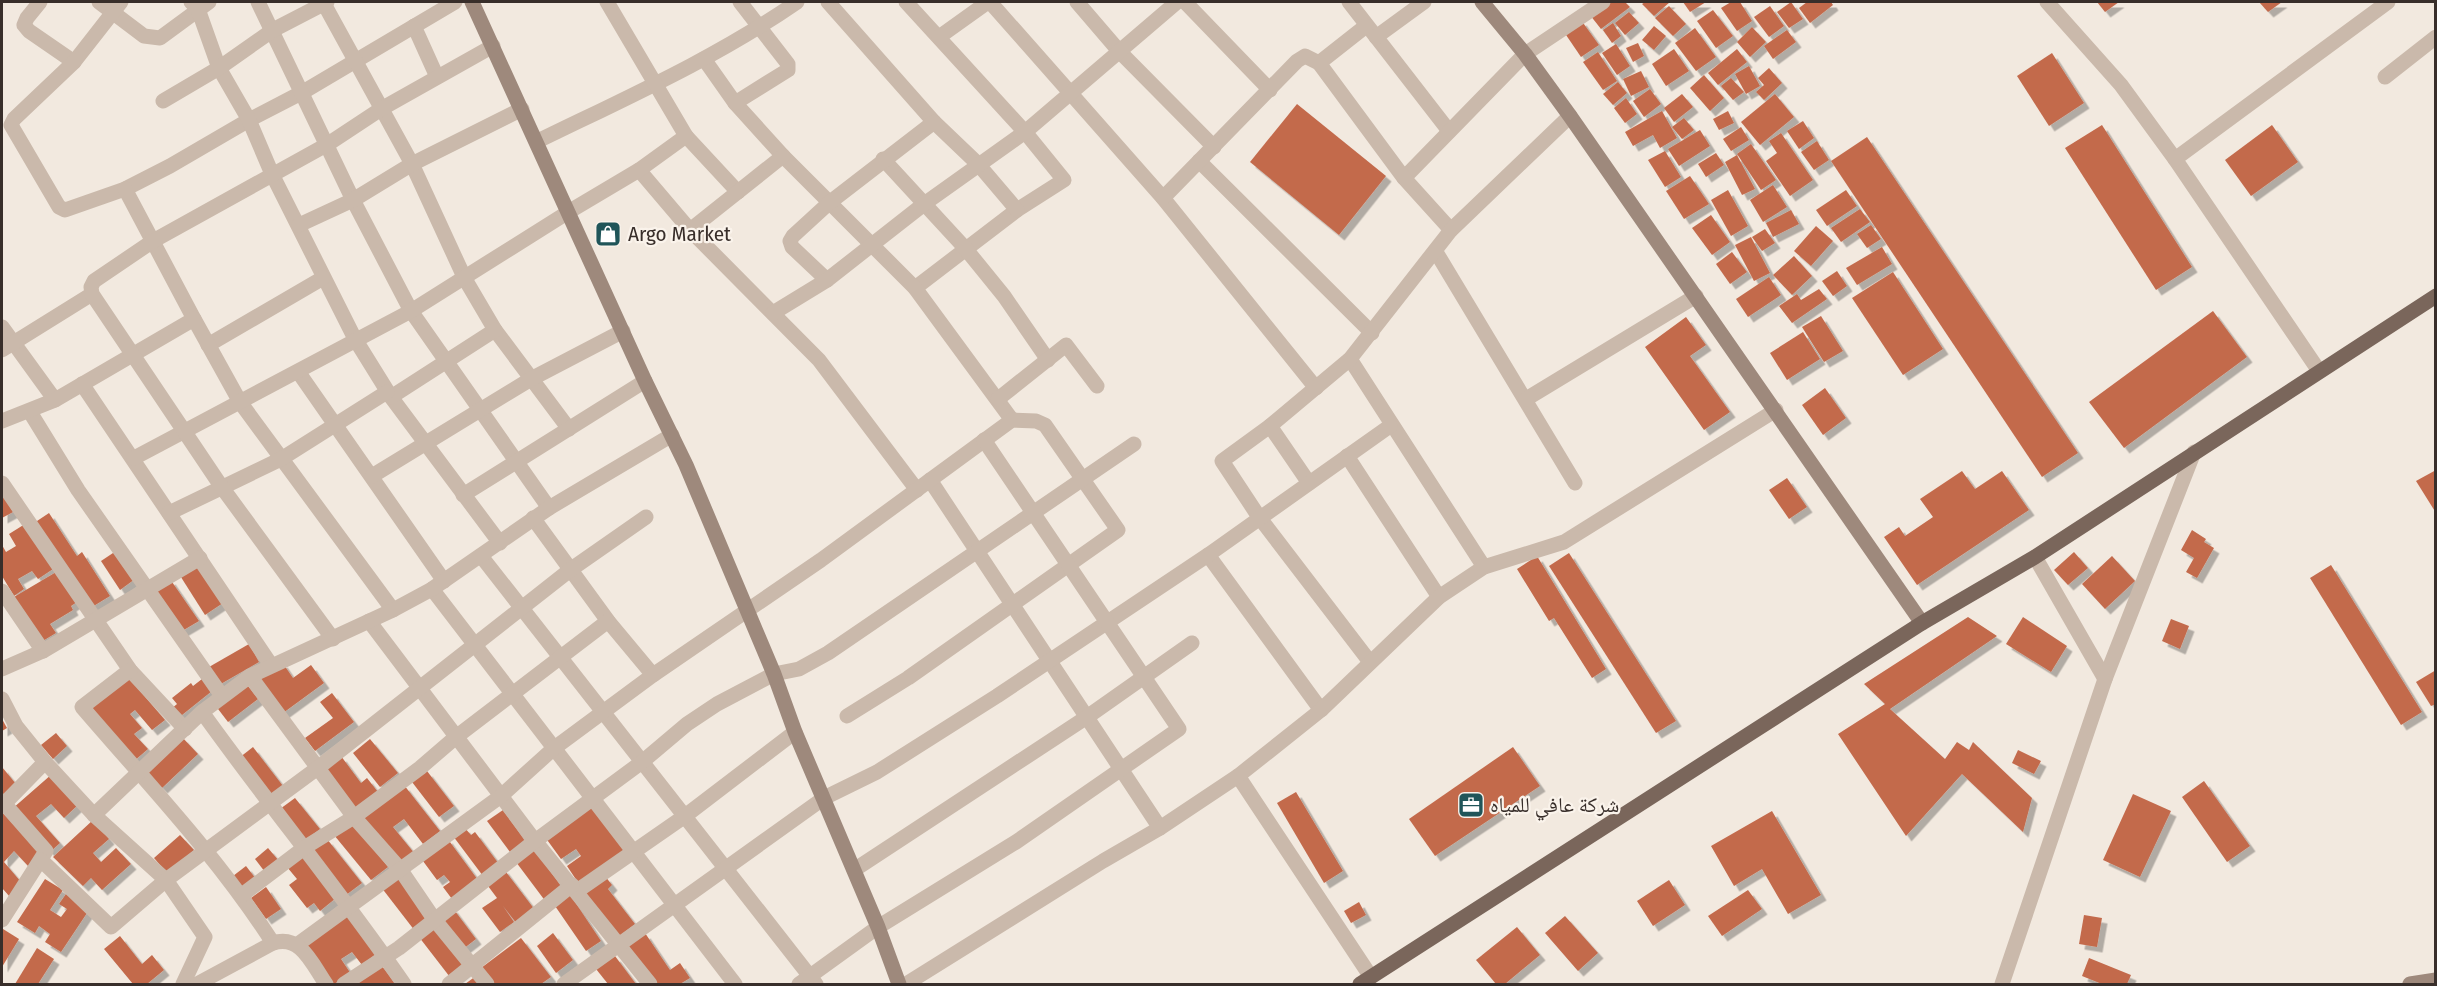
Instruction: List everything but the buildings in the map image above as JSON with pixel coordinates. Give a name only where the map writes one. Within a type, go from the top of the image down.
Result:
[{"type":"main road","points":[[1366,981],[1922,623],[2035,557],[2436,296]]},
{"type":"street","points":[[40,2],[24,25],[29,31],[74,62]]},
{"type":"street","points":[[99,2],[117,6],[152,39],[160,38],[199,4],[219,68],[249,120],[272,174],[355,339],[389,395],[500,543]]},
{"type":"street","points":[[258,2],[353,200],[411,311],[549,508]]},
{"type":"street","points":[[163,101],[219,68],[273,30],[324,2],[412,164],[465,279],[495,330],[569,429]]},
{"type":"street","points":[[117,6],[74,62],[14,119],[11,125],[59,207],[65,210],[125,189],[170,166],[303,92],[454,2]]},
{"type":"street","points":[[472,2],[570,211],[645,381],[672,435],[774,674],[795,732],[878,927],[899,984]]},
{"type":"street","points":[[607,2],[686,136],[738,192]]},
{"type":"street","points":[[735,103],[788,70],[788,64],[740,2]]},
{"type":"street","points":[[537,141],[704,59],[760,28],[797,2]]},
{"type":"street","points":[[828,2],[934,123],[978,164],[1017,210]]},
{"type":"street","points":[[906,2],[1025,132],[1064,180],[1017,210],[915,288]]},
{"type":"street","points":[[939,37],[989,2],[1163,198],[1316,388]]},
{"type":"street","points":[[1077,2],[1119,51],[1214,147]]},
{"type":"street","points":[[773,313],[827,280],[924,204],[1025,132],[1177,2]]},
{"type":"street","points":[[1185,2],[1270,90]]},
{"type":"street","points":[[1349,2],[1449,131]]},
{"type":"street","points":[[1319,63],[1424,2]]},
{"type":"street","points":[[1482,2],[1525,54],[1570,116],[1922,623]]},
{"type":"street","points":[[1404,178],[1525,54],[1604,2]]},
{"type":"street","points":[[2048,2],[2121,85],[2175,159],[2319,371]]},
{"type":"street","points":[[2175,159],[2378,4]]},
{"type":"street","points":[[414,26],[437,77]]},
{"type":"street","points":[[2385,77],[2436,37]]},
{"type":"street","points":[[333,639],[220,486],[92,294],[91,287],[94,281],[153,241],[328,144],[381,109],[493,46]]},
{"type":"street","points":[[1163,198],[1305,56],[1319,63],[1404,178],[1451,230]]},
{"type":"street","points":[[704,59],[735,103],[783,156],[870,246],[915,288],[1012,420]]},
{"type":"street","points":[[298,225],[353,200],[412,164],[522,109]]},
{"type":"street","points":[[1370,662],[1259,517],[1222,461],[1270,426],[1350,359],[1451,230],[1570,116]]},
{"type":"street","points":[[827,280],[792,247],[790,241],[829,202],[883,159],[934,123]]},
{"type":"street","points":[[134,458],[299,373],[355,339],[411,311],[639,170],[686,136]]},
{"type":"street","points":[[690,230],[783,156]]},
{"type":"street","points":[[883,159],[965,248],[1004,296],[1048,360]]},
{"type":"street","points":[[1199,161],[1372,333]]},
{"type":"street","points":[[639,170],[690,230],[819,360],[916,490]]},
{"type":"street","points":[[125,189],[240,402],[393,610]]},
{"type":"street","points":[[1436,252],[1575,483]]},
{"type":"street","points":[[208,345],[323,278]]},
{"type":"street","points":[[7,346],[92,294]]},
{"type":"street","points":[[1526,399],[1696,296]]},
{"type":"street","points":[[2,421],[30,412],[55,400],[194,319]]},
{"type":"street","points":[[2,327],[7,346],[55,400]]},
{"type":"street","points":[[170,513],[220,486],[281,459],[446,362],[495,330]]},
{"type":"street","points":[[372,476],[531,380],[623,331]]},
{"type":"street","points":[[998,399],[1066,345],[1097,386]]},
{"type":"street","points":[[1350,359],[1390,426],[1484,567]]},
{"type":"street","points":[[299,373],[372,476],[473,647],[676,905],[735,984]]},
{"type":"street","points":[[463,495],[645,381]]},
{"type":"street","points":[[82,384],[134,458],[271,665]]},
{"type":"street","points":[[906,984],[1160,828],[1238,776],[1321,710],[1439,597],[1484,567],[1564,542],[1776,410]]},
{"type":"street","points":[[30,412],[78,490],[222,696]]},
{"type":"street","points":[[298,944],[501,796],[553,749],[603,711],[746,609],[821,560],[1012,420],[1036,421],[1045,425],[1118,530],[908,678],[846,716]]},
{"type":"street","points":[[1270,426],[1309,483]]},
{"type":"street","points":[[564,984],[676,905],[725,866],[824,798],[877,772],[1049,661],[1208,555],[1390,426]]},
{"type":"street","points":[[94,814],[202,712],[250,676],[393,610],[438,585],[482,556],[532,518],[672,435]]},
{"type":"street","points":[[482,556],[725,866],[809,982],[878,927],[1016,842],[1179,729],[984,440]]},
{"type":"street","points":[[344,984],[385,957],[642,762],[687,724],[717,704],[774,674],[799,669],[828,653],[1134,444]]},
{"type":"street","points":[[2002,984],[2105,679],[2194,452]]},
{"type":"street","points":[[1347,456],[1439,597]]},
{"type":"street","points":[[930,480],[1160,828]]},
{"type":"street","points":[[2,483],[93,620],[130,670],[185,729]]},
{"type":"street","points":[[41,860],[111,927],[166,880],[319,767],[570,570],[646,517]]},
{"type":"street","points":[[532,518],[608,621],[653,675]]},
{"type":"street","points":[[1208,555],[1321,710]]},
{"type":"street","points":[[2035,557],[2105,679]]},
{"type":"street","points":[[2,669],[43,651],[201,558]]},
{"type":"street","points":[[3,596],[43,651]]},
{"type":"street","points":[[369,621],[418,689],[535,841],[650,984]]},
{"type":"street","points":[[242,895],[304,848],[354,817],[420,768],[456,737],[608,621]]},
{"type":"street","points":[[854,870],[1087,717],[1143,675],[1192,643]]},
{"type":"street","points":[[130,670],[82,707],[208,851],[242,895],[273,943]]},
{"type":"street","points":[[250,676],[354,817],[400,868],[434,919],[487,984]]},
{"type":"street","points":[[2,699],[16,726],[45,762],[94,814],[166,880],[205,937],[183,984]]},
{"type":"street","points":[[202,712],[404,984]]},
{"type":"street","points":[[449,984],[574,888],[685,816],[795,732]]},
{"type":"street","points":[[2,920],[6,901],[46,851],[2,804],[45,762]]},
{"type":"street","points":[[1238,776],[1366,981]]},
{"type":"street","points":[[197,984],[273,943],[285,939],[298,944],[326,984]]},
{"type":"street","points":[[2410,984],[2436,980]]},
{"type":"place","name":"Argo Market","points":[[608,234]]},
{"type":"place","name":"شركة عافي للمياه","points":[[1471,805]]}]
